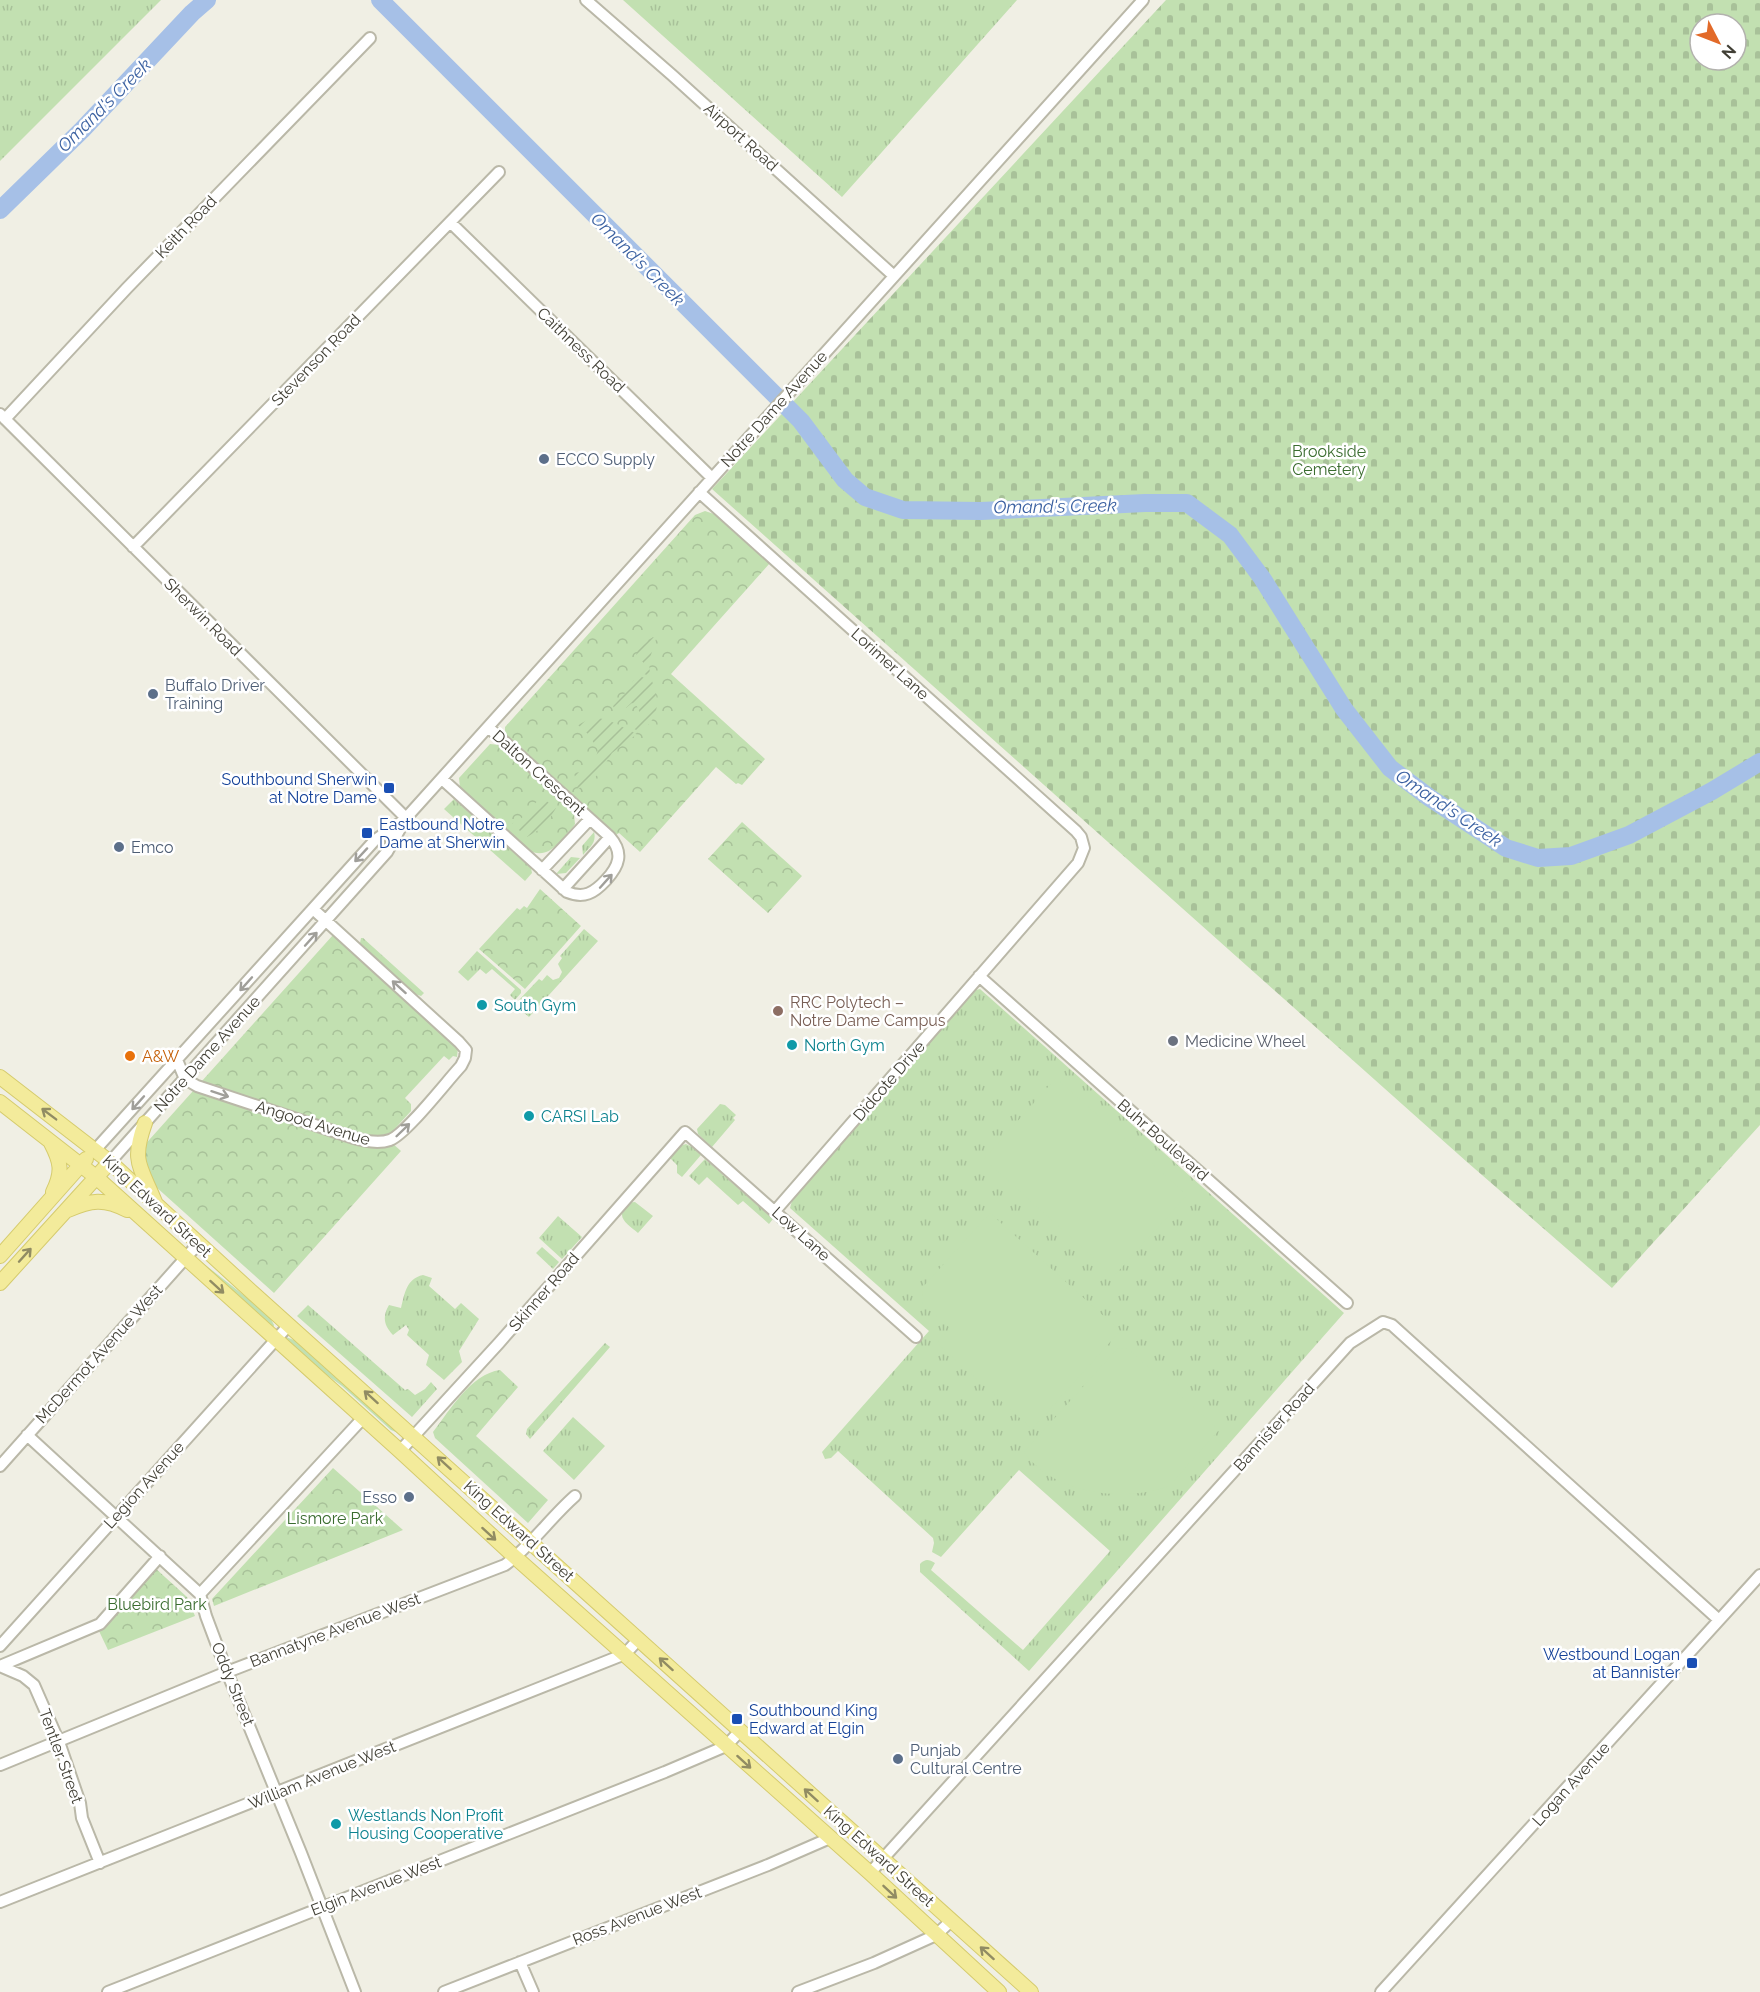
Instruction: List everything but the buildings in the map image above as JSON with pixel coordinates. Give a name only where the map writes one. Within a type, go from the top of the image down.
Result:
[{"type":"main road","name":"King Edward Street","points":[[0,1077],[96,1149],[198,1244],[1031,1992]]},
{"type":"main road","name":"King Edward Street","points":[[0,1102],[82,1164],[999,1992]]},
{"type":"main road","points":[[145,1123],[137,1149],[137,1159],[157,1206]]},
{"type":"main road","points":[[47,1205],[58,1182],[60,1166],[49,1140]]},
{"type":"main road","name":"Notre Dame Avenue","points":[[0,1256],[96,1149]]},
{"type":"main road","name":"Notre Dame Avenue","points":[[0,1283],[110,1162]]},
{"type":"main road","points":[[64,1212],[85,1203],[107,1201],[138,1215]]},
{"type":"street","name":"Airport Road","points":[[586,0],[894,276]]},
{"type":"street","name":"Notre Dame Avenue","points":[[96,1149],[375,840],[406,818],[442,779],[1143,0]]},
{"type":"street","name":"Keith Road","points":[[2,417],[370,38]]},
{"type":"street","name":"Stevenson Road","points":[[133,547],[500,172]]},
{"type":"street","name":"Caithness Road","points":[[451,223],[712,478]]},
{"type":"street","name":"Sherwin Road","points":[[2,417],[406,818]]},
{"type":"street","name":"Lorimer Lane","points":[[699,492],[1081,837]]},
{"type":"street","name":"Dalton Crescent","points":[[488,727],[610,837]]},
{"type":"street","points":[[442,779],[563,889],[580,896],[586,896],[598,889],[613,872],[619,859],[617,847],[610,837],[563,889]]},
{"type":"street","name":"Notre Dame Avenue","points":[[110,1162],[387,852],[406,818]]},
{"type":"street","name":"Dalton Crescent","points":[[543,870],[590,819]]},
{"type":"street","name":"Didcote Drive","points":[[775,1211],[1078,863],[1084,848],[1081,837]]},
{"type":"street","name":"Angood Avenue","points":[[185,1079],[197,1086],[368,1141],[381,1142],[392,1139],[408,1125],[461,1066],[466,1050],[459,1042],[313,909]]},
{"type":"street","points":[[276,950],[290,962]]},
{"type":"street","name":"Buhr Boulevard","points":[[979,976],[1347,1302]]},
{"type":"street","points":[[177,1060],[185,1079]]},
{"type":"street","name":"Low Lane","points":[[686,1132],[916,1337]]},
{"type":"street","name":"Skinner Road","points":[[400,1451],[686,1132]]},
{"type":"street","name":"McDermot Avenue West","points":[[0,1466],[198,1244]]},
{"type":"street","name":"Bannister Road","points":[[870,1874],[1350,1343],[1383,1322],[1392,1325],[1719,1620]]},
{"type":"street","name":"Legion Avenue","points":[[0,1646],[289,1325]]},
{"type":"street","points":[[200,1594],[363,1418]]},
{"type":"street","name":"Oddy Street","points":[[27,1435],[200,1594],[227,1672],[355,1992]]},
{"type":"street","name":"Bannatyne Avenue West","points":[[0,1765],[227,1672],[505,1565],[531,1542],[557,1511],[575,1496]]},
{"type":"street","points":[[0,1666],[100,1624],[160,1556]]},
{"type":"street","name":"Logan Avenue","points":[[1381,1992],[1760,1575]]},
{"type":"street","name":"William Avenue West","points":[[0,1902],[625,1654],[639,1640]]},
{"type":"street","name":"Tentler Street","points":[[0,1666],[22,1676],[34,1685],[59,1742],[80,1803],[82,1818],[100,1863]]},
{"type":"street","name":"Elgin Avenue West","points":[[108,1992],[665,1772],[726,1746],[740,1731]]},
{"type":"street","name":"Ross Avenue West","points":[[444,1992],[768,1865],[830,1838]]},
{"type":"street","points":[[798,1992],[936,1935],[951,1921]]},
{"type":"street","points":[[520,1962],[533,1992]]},
{"type":"street","points":[[828,1980],[833,1992]]},
{"type":"green space","points":[[0,0],[161,0],[0,161]]},
{"type":"green space","points":[[623,0],[1017,0],[842,197]]},
{"type":"green space","name":"Brookside Cemetery","points":[[1166,0],[1760,0],[1760,1125],[1612,1288],[1467,1162],[712,489]]},
{"type":"green space","points":[[705,511],[714,514],[770,563],[671,674],[765,759],[742,785],[736,784],[716,767],[640,852],[619,833],[616,835],[509,738],[505,734],[505,727],[695,515]]},
{"type":"green space","points":[[653,637],[656,639],[649,661],[650,676],[644,674],[643,662],[635,659],[638,649]]},
{"type":"green space","points":[[637,675],[652,681],[657,703],[651,722],[639,731],[634,729],[640,717],[636,705],[632,703],[626,708],[619,706],[614,708],[613,706]]},
{"type":"green space","points":[[593,717],[608,720],[637,734],[612,753],[599,774],[578,789],[574,773],[587,771],[595,761],[598,750],[589,735],[578,725]]},
{"type":"green space","points":[[490,744],[500,745],[574,814],[575,824],[554,848],[542,853],[528,850],[460,788],[459,778]]},
{"type":"green space","points":[[541,797],[556,808],[545,826],[527,837],[512,824],[523,817]]},
{"type":"green space","points":[[454,799],[531,868],[532,873],[525,881],[444,809]]},
{"type":"green space","points":[[742,822],[802,876],[768,913],[708,859]]},
{"type":"green space","points":[[594,832],[593,842],[583,855],[582,846]]},
{"type":"green space","points":[[571,857],[580,858],[566,873],[556,874]]},
{"type":"green space","points":[[540,889],[581,926],[525,989],[479,949],[517,908],[520,910],[524,906],[527,908]]},
{"type":"green space","points":[[584,929],[598,941],[529,1017],[517,1007],[519,1004],[517,1002],[539,979],[542,981],[547,975],[553,980],[559,978],[562,972],[558,964],[562,958],[560,956]]},
{"type":"green space","points":[[333,935],[458,1048],[457,1057],[453,1056],[449,1060],[444,1056],[405,1098],[411,1104],[411,1111],[391,1133],[383,1135],[401,1151],[274,1293],[135,1168],[132,1159]]},
{"type":"green space","points":[[361,938],[424,993],[421,996],[415,994],[361,946]]},
{"type":"green space","points":[[477,951],[521,990],[515,1000],[510,995],[515,989],[492,969],[486,974],[480,969],[468,981],[458,972]]},
{"type":"green space","points":[[980,989],[1344,1313],[1029,1671],[920,1572],[920,1564],[928,1560],[935,1563],[931,1570],[1023,1650],[1110,1551],[1019,1470],[941,1557],[932,1552],[933,1538],[838,1451],[831,1458],[825,1459],[822,1452],[929,1331],[790,1208],[792,1201],[962,1000],[972,991]]},
{"type":"green space","points":[[1056,1078],[1187,1195],[1114,1276],[984,1159]]},
{"type":"green space","points":[[720,1104],[725,1105],[736,1115],[733,1118],[735,1120],[712,1147],[698,1134],[697,1129]]},
{"type":"green space","points":[[686,1144],[701,1155],[682,1177],[677,1173],[677,1165],[670,1158],[680,1146]]},
{"type":"green space","points":[[705,1159],[773,1219],[769,1224],[743,1201],[738,1205],[707,1177],[699,1185],[689,1176]]},
{"type":"green space","points":[[630,1202],[635,1202],[653,1216],[638,1233],[624,1221],[622,1214]]},
{"type":"green space","points":[[990,1213],[1120,1331],[1032,1429],[937,1343],[950,1328],[923,1304],[922,1288]]},
{"type":"green space","points":[[558,1216],[582,1237],[562,1259],[539,1238]]},
{"type":"green space","points":[[542,1247],[559,1262],[553,1269],[536,1253]]},
{"type":"green space","points":[[199,1260],[269,1315],[274,1325],[273,1329],[197,1261]]},
{"type":"green space","points":[[423,1275],[432,1278],[429,1286],[455,1309],[461,1303],[479,1319],[459,1351],[462,1362],[444,1380],[426,1365],[429,1355],[407,1335],[409,1330],[406,1325],[393,1335],[385,1321],[385,1313],[389,1305],[401,1308],[410,1283]]},
{"type":"green space","points":[[308,1305],[405,1390],[408,1389],[415,1395],[431,1382],[437,1389],[412,1417],[297,1316]]},
{"type":"green space","points":[[284,1338],[299,1342],[398,1433],[391,1430],[342,1386],[309,1362]]},
{"type":"green space","points":[[605,1343],[610,1347],[530,1439],[526,1434],[527,1429]]},
{"type":"green space","points":[[1127,1348],[1219,1430],[1169,1486],[1131,1494],[1111,1494],[1071,1486],[1037,1466],[1024,1452],[1117,1349]]},
{"type":"green space","points":[[500,1370],[518,1387],[476,1436],[548,1500],[528,1523],[435,1438],[433,1432],[462,1394],[480,1378]]},
{"type":"green space","points":[[573,1417],[605,1446],[574,1480],[543,1451]]},
{"type":"green space","name":"Lismore Park","points":[[333,1468],[403,1530],[214,1606],[212,1599]]},
{"type":"green space","name":"Bluebird Park","points":[[155,1568],[187,1597],[195,1616],[108,1650],[99,1631]]},
{"type":"waterway","name":"Omand's Creek","points":[[0,210],[82,130],[192,13],[207,0]]},
{"type":"waterway","name":"Omand's Creek","points":[[380,0],[801,421],[845,480],[865,497],[903,510],[981,511],[1187,503],[1230,535],[1262,578],[1344,709],[1390,768],[1430,798],[1506,848],[1538,858],[1571,856],[1629,835],[1712,791],[1760,762]]},
{"type":"place","name":"ECCO Supply","points":[[544,459]]},
{"type":"place","name":"Buffalo Driver Training","points":[[153,694]]},
{"type":"place","name":"Southbound Sherwin at Notre Dame","points":[[389,788]]},
{"type":"place","name":"Eastbound Notre Dame at Sherwin","points":[[367,833]]},
{"type":"place","name":"Emco","points":[[119,847]]},
{"type":"place","name":"South Gym","points":[[482,1005]]},
{"type":"place","name":"RRC Polytech – Notre Dame Campus","points":[[778,1011]]},
{"type":"place","name":"Medicine Wheel","points":[[1173,1041]]},
{"type":"place","name":"North Gym","points":[[792,1045]]},
{"type":"place","name":"A&W","points":[[130,1056]]},
{"type":"place","name":"CARSI Lab","points":[[529,1116]]},
{"type":"place","name":"Esso","points":[[409,1497]]},
{"type":"place","name":"Westbound Logan at Bannister","points":[[1692,1663]]},
{"type":"place","name":"Southbound King Edward at Elgin","points":[[737,1719]]},
{"type":"place","name":"Punjab Cultural Centre","points":[[898,1759]]},
{"type":"place","name":"Westlands Non Profit Housing Cooperative","points":[[336,1824]]}]
